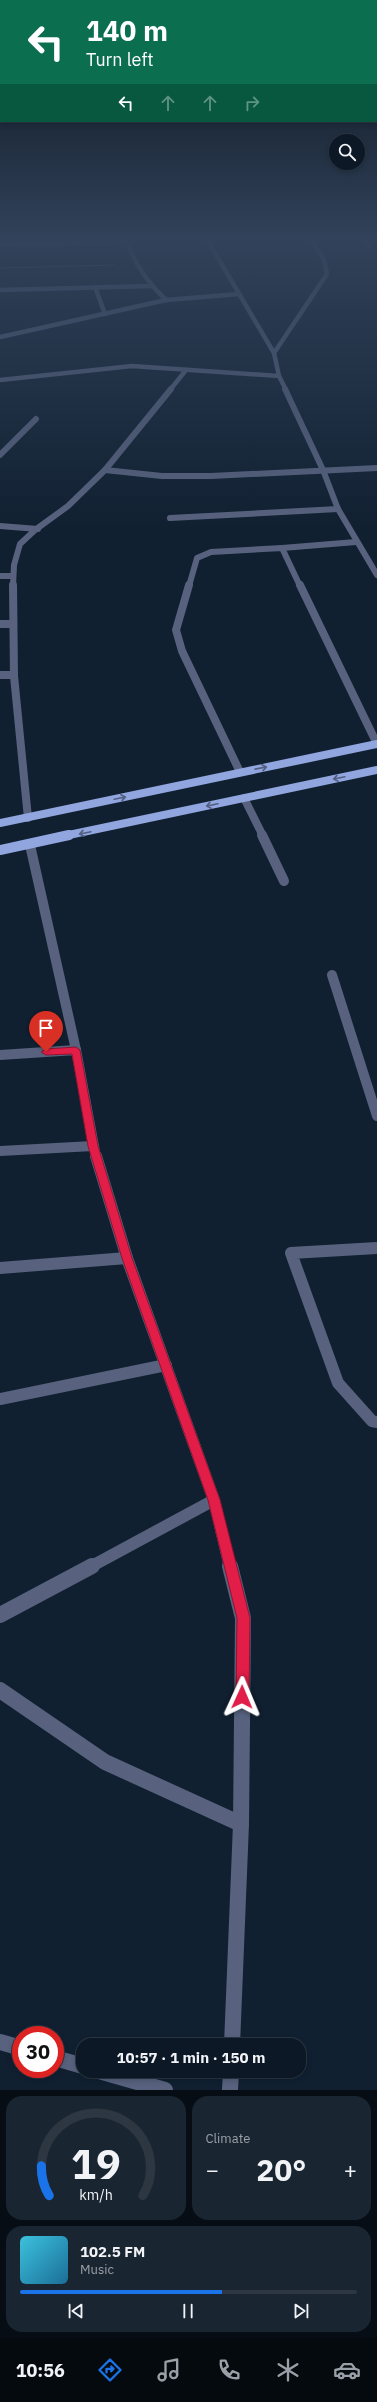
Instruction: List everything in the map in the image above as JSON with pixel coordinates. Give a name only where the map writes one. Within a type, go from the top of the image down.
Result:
[{"type":"main road","points":[[0,824],[377,744]]},
{"type":"main road","points":[[0,850],[30,845],[377,770]]},
{"type":"street","points":[[0,337],[16,334]]},
{"type":"street","points":[[262,334],[274,353],[279,376],[323,470],[338,509],[356,542],[377,575]]},
{"type":"street","points":[[274,353],[287,334]]},
{"type":"street","points":[[0,380],[132,366],[279,376]]},
{"type":"street","points":[[28,818],[12,675],[10,576],[12,561],[21,543],[69,505],[105,470],[186,370]]},
{"type":"street","points":[[0,455],[36,419]]},
{"type":"street","points":[[105,470],[162,476],[211,476],[377,468]]},
{"type":"street","points":[[170,518],[338,509]]},
{"type":"street","points":[[0,526],[38,529]]},
{"type":"street","points":[[240,772],[182,651],[176,630],[197,558],[211,552],[356,542]]},
{"type":"street","points":[[282,548],[377,744]]},
{"type":"street","points":[[0,576],[10,576]]},
{"type":"street","points":[[0,624],[10,624]]},
{"type":"street","points":[[0,675],[12,675]]},
{"type":"street","points":[[244,798],[284,881]]},
{"type":"street","points":[[30,845],[76,1050],[93,1146],[127,1258],[214,1500],[244,1618],[241,1824],[232,2038]]},
{"type":"street","points":[[332,974],[377,1116]]},
{"type":"street","points":[[0,1055],[76,1050]]},
{"type":"street","points":[[0,1151],[93,1146]]},
{"type":"street","points":[[377,1248],[291,1253],[338,1383],[372,1421],[377,1422]]},
{"type":"street","points":[[0,1268],[127,1258]]},
{"type":"street","points":[[0,1399],[166,1365]]},
{"type":"street","points":[[0,1615],[214,1500]]},
{"type":"street","points":[[0,1690],[105,1762],[241,1824]]},
{"type":"street","points":[[0,2042],[12,2045]]},
{"type":"street","points":[[64,2061],[76,2064]]},
{"type":"street","points":[[123,2078],[165,2090]]},
{"type":"street","points":[[230,2090],[231,2078]]},
{"type":"route","points":[[46,1052],[76,1050],[93,1146],[127,1258],[214,1500],[244,1618],[242,1697]]}]
